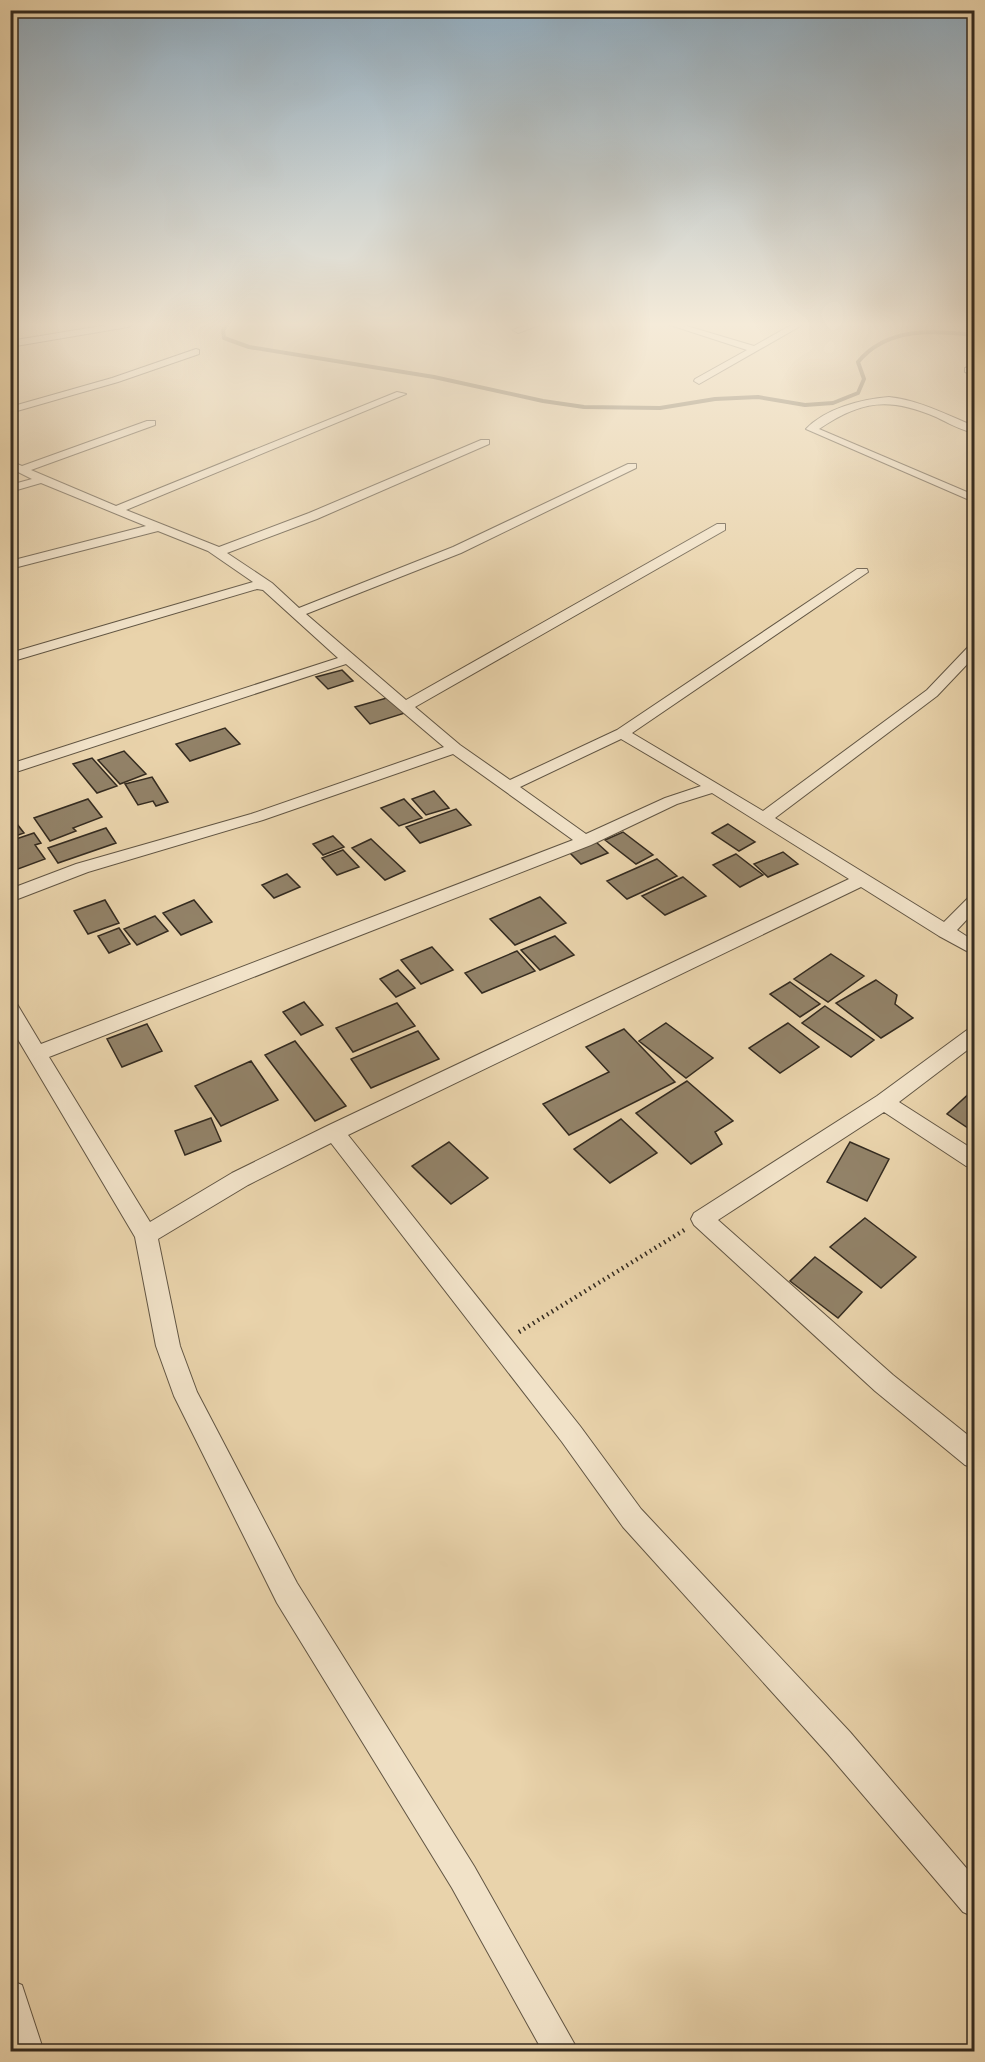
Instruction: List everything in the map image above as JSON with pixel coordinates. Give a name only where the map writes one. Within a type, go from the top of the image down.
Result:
[{"type":"street","points":[[117,510],[337,420]]},
{"type":"street","points":[[823,420],[812,429],[975,499]]},
{"type":"street","points":[[949,420],[975,430]]},
{"type":"street","points":[[23,470],[151,423]]},
{"type":"street","points":[[218,552],[313,516],[485,442]]},
{"type":"street","points":[[10,464],[218,552],[267,586],[348,659],[455,748],[585,841]]},
{"type":"street","points":[[297,613],[457,550],[632,466]]},
{"type":"street","points":[[10,489],[42,479]]},
{"type":"street","points":[[10,565],[158,526]]},
{"type":"street","points":[[406,706],[721,527]]},
{"type":"street","points":[[509,786],[622,733],[862,572]]},
{"type":"street","points":[[10,658],[256,585],[267,586]]},
{"type":"street","points":[[764,818],[932,693],[975,649]]},
{"type":"street","points":[[10,769],[348,659]]},
{"type":"street","points":[[622,733],[714,787],[975,949]]},
{"type":"street","points":[[10,896],[82,868],[257,817],[455,748]]},
{"type":"street","points":[[38,1053],[585,841],[671,801],[714,787]]},
{"type":"street","points":[[146,1234],[240,1179],[334,1132],[863,879]]},
{"type":"street","points":[[945,932],[975,902]]},
{"type":"street","points":[[10,1009],[146,1234],[168,1346],[191,1407],[287,1593],[463,1877],[562,2052]]},
{"type":"street","points":[[975,1035],[884,1102],[702,1220],[884,1383],[975,1456]]},
{"type":"street","points":[[884,1102],[975,1160]]},
{"type":"street","points":[[334,1132],[501,1344],[632,1518],[839,1743],[975,1901]]},
{"type":"street","points":[[10,1997],[27,2052]]},
{"type":"path","points":[[501,1344],[702,1220]]},
{"type":"building","points":[[342,670],[353,681],[328,689],[316,677]]},
{"type":"building","points":[[390,697],[405,713],[370,724],[355,707]]},
{"type":"building","points":[[225,728],[240,744],[190,761],[176,744]]},
{"type":"building","points":[[124,751],[146,774],[120,784],[98,760]]},
{"type":"building","points":[[92,758],[117,786],[97,793],[73,764]]},
{"type":"building","points":[[152,777],[168,802],[156,806],[153,801],[138,805],[125,784]]},
{"type":"building","points":[[434,791],[449,808],[426,815],[412,799]]},
{"type":"building","points":[[88,799],[102,817],[73,828],[76,831],[50,841],[34,818]]},
{"type":"building","points":[[404,799],[422,818],[399,826],[381,808]]},
{"type":"building","points":[[456,809],[471,825],[420,843],[406,827]]},
{"type":"building","points":[[17,824],[24,833],[10,838],[10,826]]},
{"type":"building","points":[[728,824],[755,842],[739,851],[712,833]]},
{"type":"building","points":[[106,828],[116,843],[58,863],[48,848]]},
{"type":"building","points":[[623,832],[653,855],[636,864],[605,840]]},
{"type":"building","points":[[34,833],[41,843],[35,845],[45,859],[10,872],[10,841]]},
{"type":"building","points":[[333,836],[344,847],[323,855],[313,844]]},
{"type":"building","points":[[371,839],[405,871],[385,880],[352,848]]},
{"type":"building","points":[[596,842],[608,853],[581,864],[569,852]]},
{"type":"building","points":[[343,850],[359,867],[337,875],[322,858]]},
{"type":"building","points":[[783,852],[798,864],[768,877],[754,864]]},
{"type":"building","points":[[736,854],[763,875],[740,887],[713,865]]},
{"type":"building","points":[[657,859],[677,876],[627,899],[607,881]]},
{"type":"building","points":[[287,874],[300,887],[274,898],[262,885]]},
{"type":"building","points":[[683,877],[706,896],[665,915],[642,896]]},
{"type":"building","points":[[540,897],[566,923],[515,945],[490,919]]},
{"type":"building","points":[[105,900],[119,923],[88,934],[74,911]]},
{"type":"building","points":[[194,900],[212,922],[181,935],[163,913]]},
{"type":"building","points":[[155,916],[168,931],[137,945],[124,929]]},
{"type":"building","points":[[119,928],[130,944],[109,953],[98,936]]},
{"type":"building","points":[[555,936],[574,955],[540,970],[521,950]]},
{"type":"building","points":[[432,947],[453,970],[421,984],[401,960]]},
{"type":"building","points":[[517,951],[535,971],[482,993],[465,973]]},
{"type":"building","points":[[831,954],[864,976],[828,1002],[794,979]]},
{"type":"building","points":[[398,970],[415,988],[396,997],[380,979]]},
{"type":"building","points":[[876,980],[897,995],[895,1004],[913,1018],[881,1038],[836,1003]]},
{"type":"building","points":[[790,982],[820,1004],[800,1017],[770,994]]},
{"type":"building","points":[[304,1002],[323,1025],[301,1035],[283,1012]]},
{"type":"building","points":[[397,1003],[415,1026],[353,1052],[336,1028]]},
{"type":"building","points":[[825,1006],[874,1040],[851,1057],[802,1023]]},
{"type":"building","points":[[666,1023],[713,1058],[686,1078],[639,1041]]},
{"type":"building","points":[[788,1023],[819,1047],[780,1073],[749,1048]]},
{"type":"building","points":[[147,1024],[162,1051],[122,1067],[107,1039]]},
{"type":"building","points":[[624,1029],[675,1082],[569,1135],[543,1104],[609,1072],[586,1047]]},
{"type":"building","points":[[418,1031],[439,1059],[371,1088],[351,1059]]},
{"type":"building","points":[[295,1041],[346,1106],[315,1121],[265,1055]]},
{"type":"building","points":[[251,1061],[278,1100],[221,1126],[195,1086]]},
{"type":"building","points":[[687,1081],[733,1121],[715,1132],[722,1144],[691,1164],[636,1113]]},
{"type":"building","points":[[974,1089],[974,1132],[947,1114]]},
{"type":"building","points":[[211,1118],[221,1141],[185,1155],[175,1131]]},
{"type":"building","points":[[621,1119],[657,1153],[610,1183],[574,1149]]},
{"type":"building","points":[[449,1142],[488,1178],[451,1204],[412,1166]]},
{"type":"building","points":[[850,1142],[889,1159],[867,1201],[827,1182]]},
{"type":"building","points":[[865,1218],[916,1257],[881,1288],[830,1247]]},
{"type":"building","points":[[815,1257],[862,1292],[838,1318],[790,1281]]}]
